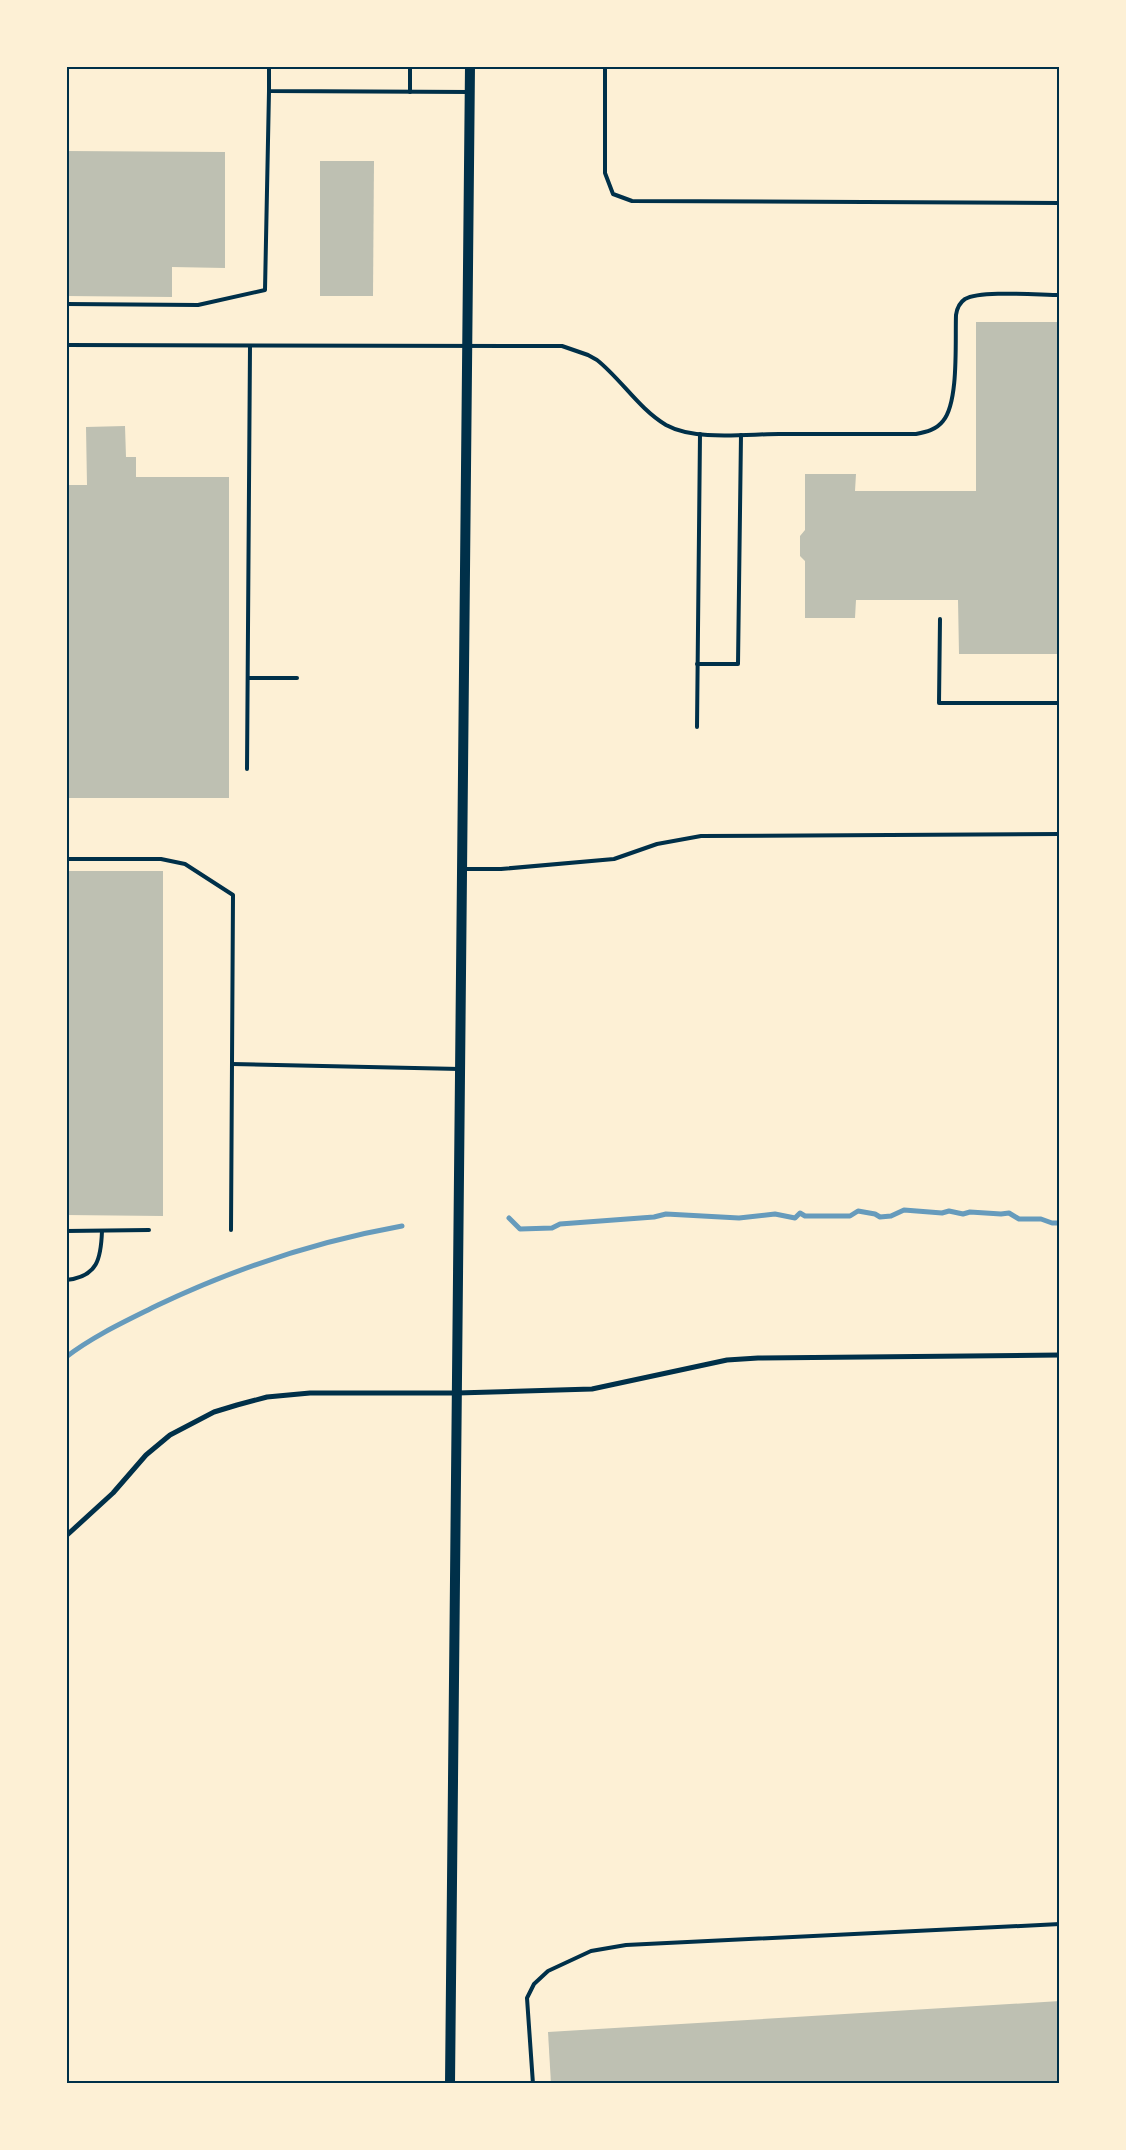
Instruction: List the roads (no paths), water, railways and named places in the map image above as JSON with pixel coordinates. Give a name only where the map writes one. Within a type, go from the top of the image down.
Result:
[{"type":"main road","points":[[450,2084],[470,66]]},
{"type":"street","points":[[66,1536],[113,1493],[146,1455],[164,1440],[214,1412],[267,1398],[310,1393],[592,1389],[718,1362],[758,1358],[1060,1355]]},
{"type":"lane","points":[[66,304],[198,305],[265,290],[269,66]]},
{"type":"lane","points":[[410,66],[410,92]]},
{"type":"lane","points":[[605,66],[605,172],[612,194],[632,201],[1060,203]]},
{"type":"lane","points":[[269,90],[470,92]]},
{"type":"lane","points":[[66,345],[562,346],[588,355],[606,367],[657,419],[675,429],[700,434],[916,434],[932,430],[944,420],[949,410],[954,385],[956,315],[958,306],[963,300],[981,294],[1060,295]]},
{"type":"lane","points":[[247,769],[250,346]]},
{"type":"lane","points":[[697,727],[700,434]]},
{"type":"lane","points":[[697,664],[738,664],[741,434]]},
{"type":"lane","points":[[940,619],[939,703],[1060,703]]},
{"type":"lane","points":[[248,678],[297,678]]},
{"type":"lane","points":[[462,869],[501,869],[614,859],[657,844],[701,836],[1060,834]]},
{"type":"lane","points":[[66,859],[161,860],[185,864],[234,895],[230,1230]]},
{"type":"lane","points":[[232,1064],[460,1069]]},
{"type":"lane","points":[[66,1231],[149,1230]]},
{"type":"lane","points":[[66,1280],[81,1277],[97,1265],[101,1254],[102,1231]]},
{"type":"lane","points":[[532,2084],[528,1998],[534,1984],[548,1971],[591,1951],[626,1945],[1060,1924]]},
{"type":"waterway","points":[[509,1218],[520,1229],[552,1228],[560,1224],[654,1217],[666,1214],[739,1218],[775,1214],[795,1218],[800,1213],[805,1216],[850,1216],[858,1211],[875,1214],[880,1217],[891,1216],[904,1210],[942,1213],[949,1211],[963,1214],[970,1212],[1009,1213],[1019,1219],[1041,1219],[1052,1223],[1060,1223]]},
{"type":"waterway","points":[[66,1357],[99,1335],[122,1323],[217,1279],[278,1257],[339,1239],[402,1226]]}]
